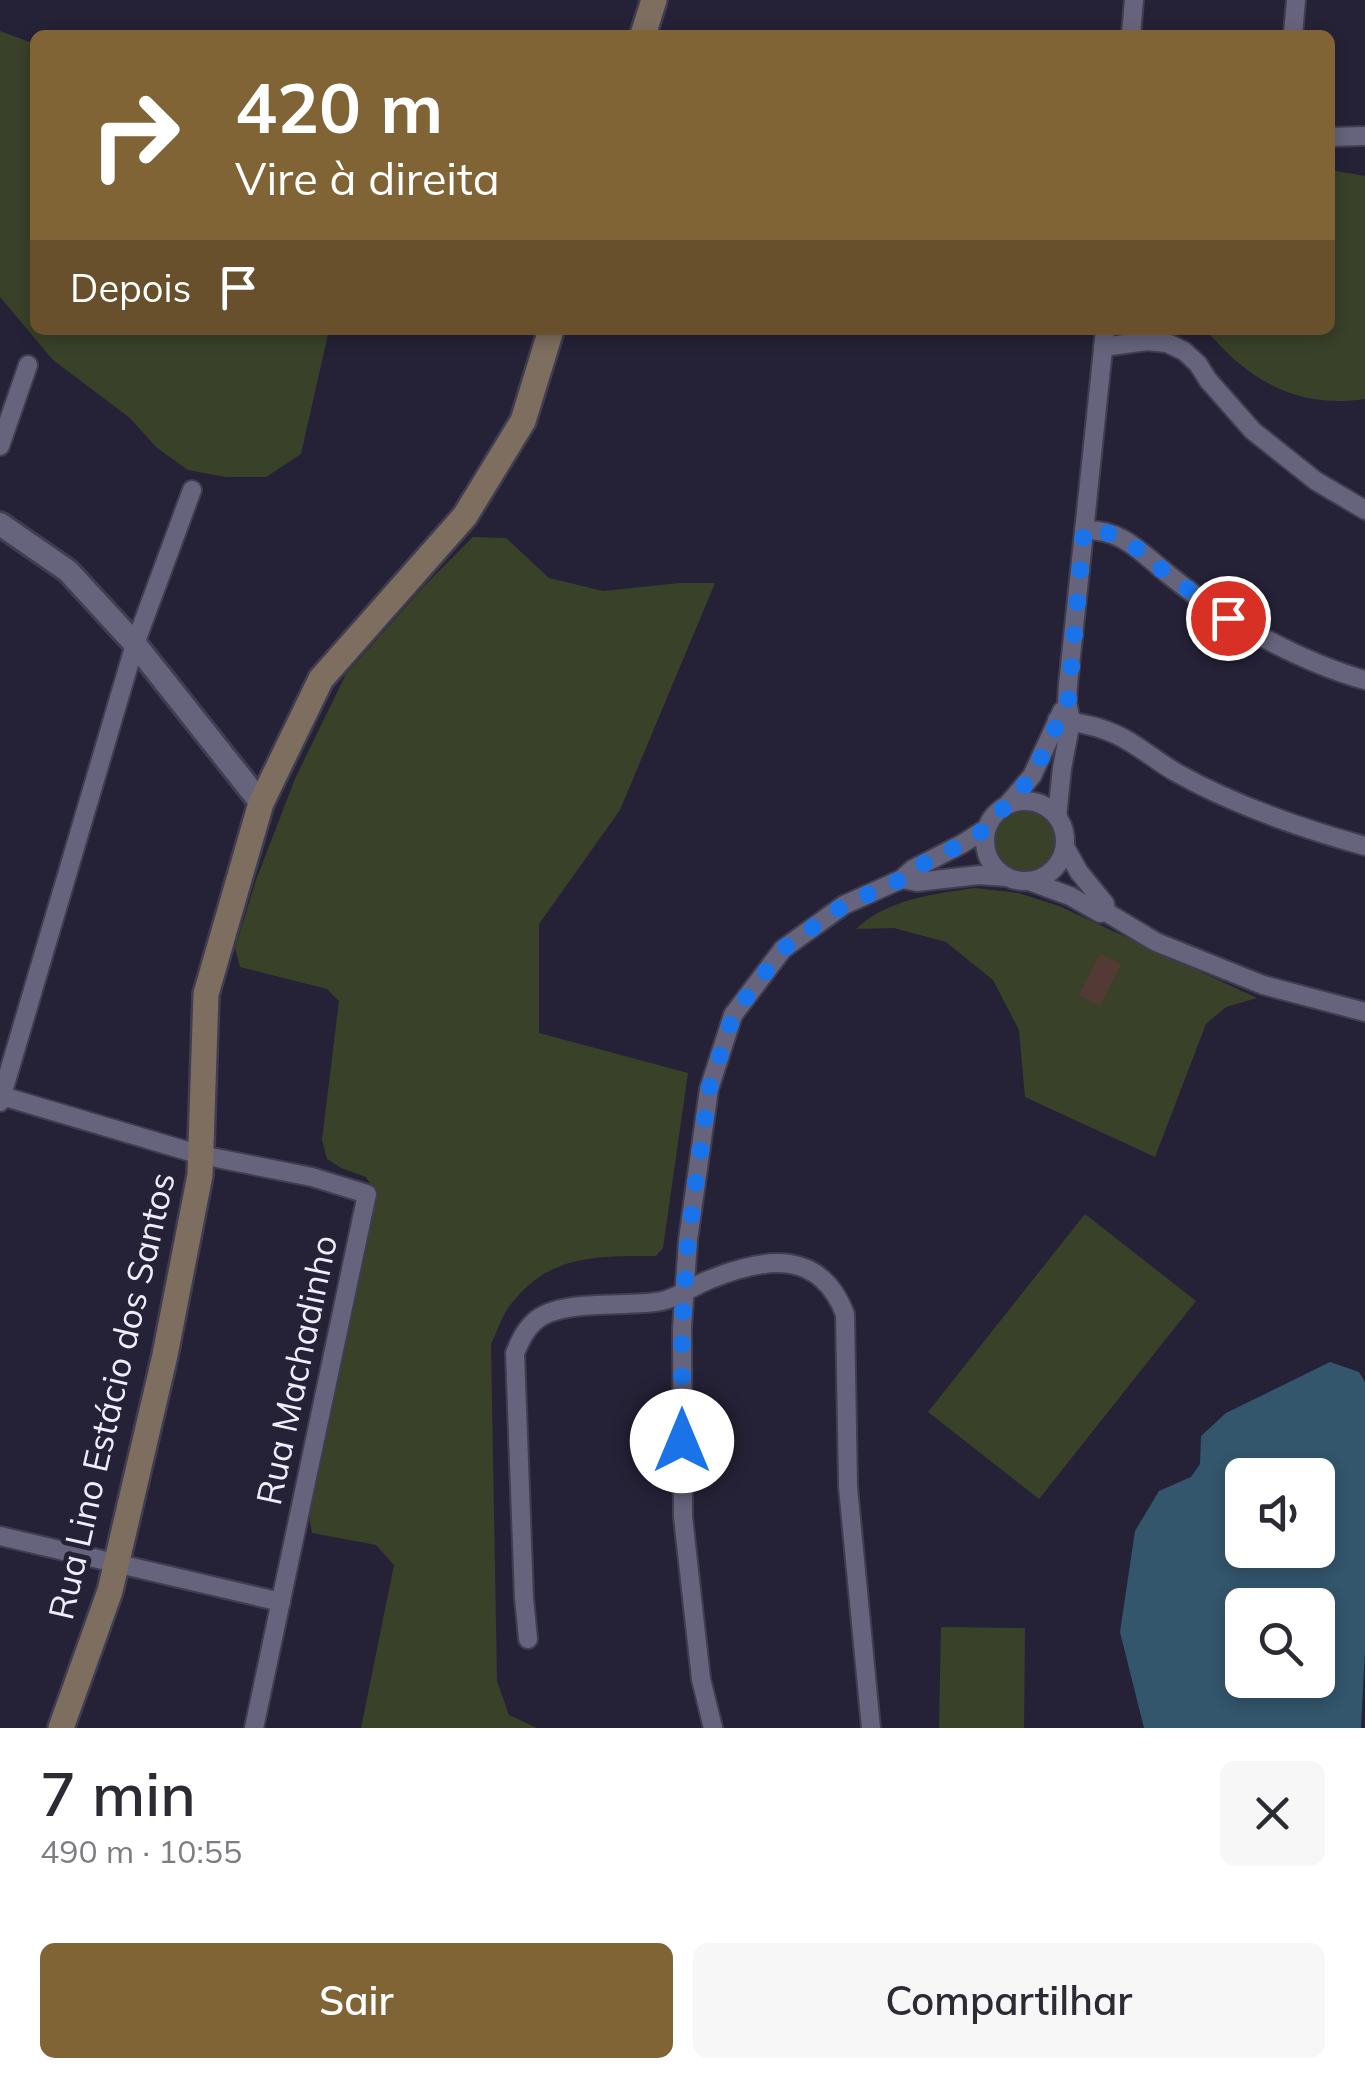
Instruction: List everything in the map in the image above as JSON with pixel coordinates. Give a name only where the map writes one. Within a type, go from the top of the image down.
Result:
[{"type":"main road","points":[[645,30],[654,0]]},
{"type":"main road","name":"Rua Lino Estácio dos Santos","points":[[61,1728],[110,1591],[164,1355],[200,1176],[206,994],[262,803],[321,679],[465,516],[523,422],[549,335]]},
{"type":"street","points":[[1131,30],[1134,0]]},
{"type":"street","points":[[1293,30],[1296,0]]},
{"type":"street","points":[[1335,138],[1365,136]]},
{"type":"street","points":[[1028,881],[1048,874],[1065,848],[1057,816],[1064,721],[1104,338],[1148,340],[1184,350],[1253,431],[1316,480],[1365,510]]},
{"type":"street","points":[[0,446],[28,365]]},
{"type":"street","points":[[192,490],[136,644],[1,1099],[200,1154]]},
{"type":"street","points":[[0,524],[68,572],[136,644],[262,803]]},
{"type":"street","points":[[1084,530],[1102,530],[1126,540],[1228,618],[1276,646],[1365,680]]},
{"type":"street","points":[[713,1728],[701,1679],[683,1516],[682,1328],[688,1240],[709,1089],[733,1015],[783,949],[844,905],[902,879],[987,828],[1032,776],[1064,721]]},
{"type":"street","points":[[1064,721],[1113,732],[1177,773],[1254,810],[1365,846]]},
{"type":"street","points":[[1007,806],[1028,801],[1057,816]]},
{"type":"street","points":[[987,828],[988,857],[1008,878]]},
{"type":"street","points":[[1065,848],[1106,912]]},
{"type":"street","points":[[902,879],[918,882],[980,875],[1028,881],[1070,896],[1100,913],[1106,912],[1156,942],[1264,985],[1365,1012]]},
{"type":"street","name":"Rua Machadinho","points":[[200,1154],[312,1177],[364,1192],[368,1197],[254,1728]]},
{"type":"street","points":[[528,1639],[515,1354],[523,1335],[536,1320],[554,1310],[662,1301],[708,1279],[766,1263],[786,1262],[824,1278],[838,1294],[845,1314],[848,1487],[871,1728]]},
{"type":"street","points":[[0,1536],[281,1602]]},
{"type":"green space","points":[[0,31],[30,42],[30,333],[0,297]]},
{"type":"green space","points":[[1335,171],[1365,176],[1365,399],[1318,400],[1296,395],[1257,377],[1210,335],[1335,335]]},
{"type":"green space","points":[[32,335],[328,335],[301,454],[266,477],[226,477],[188,470],[157,448],[130,418],[53,360]]},
{"type":"green space","points":[[473,537],[506,538],[549,578],[603,591],[715,583],[620,810],[539,924],[539,1033],[688,1073],[663,1248],[656,1256],[574,1262],[539,1277],[508,1308],[491,1344],[497,1681],[509,1715],[537,1728],[361,1728],[394,1565],[376,1545],[312,1533],[309,1517],[375,1192],[366,1177],[327,1159],[322,1140],[339,1001],[327,989],[240,967],[235,948],[295,779],[346,674]]},
{"type":"green space","points":[[1025,811],[1046,820],[1055,841],[1046,862],[1025,871],[1004,862],[995,841],[1004,820]]},
{"type":"green space","points":[[975,888],[1018,893],[1059,906],[1257,998],[1226,1007],[1206,1024],[1155,1157],[1025,1097],[1019,1030],[993,980],[946,942],[894,928],[856,929],[897,904]]},
{"type":"green space","points":[[1085,1214],[1196,1301],[1039,1499],[928,1412]]},
{"type":"green space","points":[[941,1627],[1025,1628],[1024,1728],[939,1728]]},
{"type":"water","points":[[1330,1362],[1359,1372],[1365,1382],[1365,1650],[1361,1728],[1144,1728],[1120,1632],[1135,1531],[1159,1491],[1191,1477],[1200,1464],[1201,1436],[1226,1413]]},
{"type":"building","points":[[1100,954],[1121,964],[1100,1006],[1079,995]]},
{"type":"route","points":[[682,1441],[682,1328],[688,1240],[709,1089],[733,1015],[783,949],[844,905],[902,879],[987,828],[1032,776],[1068,702],[1084,530],[1102,530],[1126,540],[1228,618]]}]
